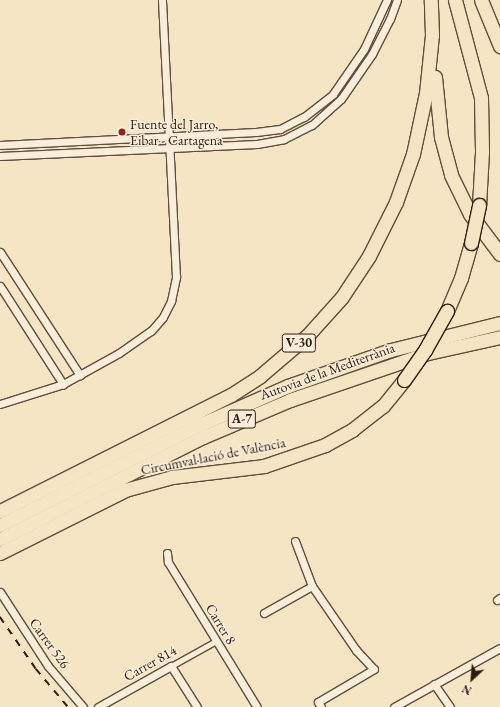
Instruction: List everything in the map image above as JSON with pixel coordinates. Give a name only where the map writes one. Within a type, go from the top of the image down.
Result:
[{"type":"highway","name":"Circumval·lació de València","points":[[0,511],[232,395],[260,376],[307,336],[342,296],[369,256],[396,202],[413,154],[426,93],[432,36],[431,0]]},
{"type":"highway","name":"Circumval·lació de València","points":[[0,552],[124,490],[172,477],[264,466],[325,445],[352,430],[383,406],[426,350],[447,311],[461,278],[471,243],[479,205],[482,152],[481,98],[456,0]]},
{"type":"highway","points":[[481,0],[500,46]]},
{"type":"highway","points":[[432,36],[440,130],[451,175],[470,214],[500,254]]},
{"type":"highway","name":"Autovia de la Mediterrània","points":[[0,524],[199,425],[288,386],[391,350],[500,324]]},
{"type":"highway","name":"Autovia de la Mediterrània","points":[[0,540],[203,437],[290,400],[428,353],[500,337]]},
{"type":"street","points":[[0,404],[63,384],[119,353],[150,331],[163,317],[171,301],[176,277],[162,0]]},
{"type":"street","points":[[0,145],[169,137],[256,132],[280,129],[304,117],[333,94],[364,49],[387,0]]},
{"type":"street","points":[[0,156],[257,144],[284,140],[312,125],[341,99],[372,54],[390,19],[397,0]]},
{"type":"street","points":[[0,252],[80,375]]},
{"type":"street","points":[[0,286],[63,384]]},
{"type":"street","points":[[295,541],[312,586],[356,650],[374,669],[320,704]]},
{"type":"street","name":"Carrer 8","points":[[167,553],[168,562],[257,707]]},
{"type":"street","points":[[264,613],[312,586]]},
{"type":"street","name":"Carrer 526","points":[[0,592],[48,666],[82,707]]},
{"type":"street","name":"Carrer 814","points":[[98,707],[216,641]]},
{"type":"street","points":[[394,707],[500,648]]},
{"type":"street","points":[[170,666],[197,707]]},
{"type":"street","points":[[434,684],[450,707]]},
{"type":"railway","points":[[0,617],[36,669],[68,707]]},
{"type":"place","name":"Fuente del Jarro, Eibar - Cartagena","points":[[122,132]]}]
